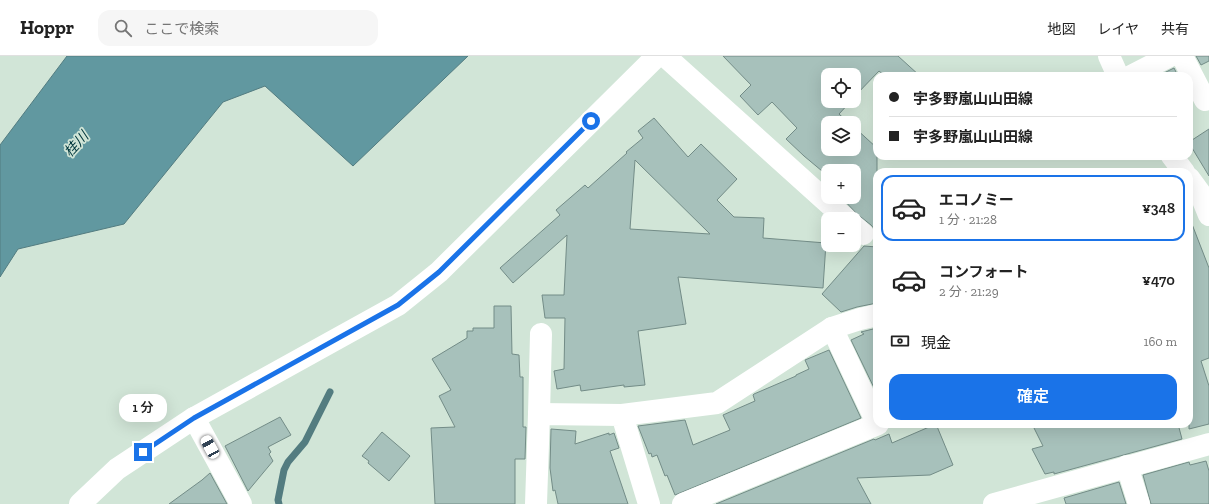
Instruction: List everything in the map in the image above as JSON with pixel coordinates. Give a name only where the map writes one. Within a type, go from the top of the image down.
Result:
[{"type":"street","points":[[80,504],[117,470],[194,418],[398,305],[439,272],[657,56]]},
{"type":"street","points":[[665,56],[838,212]]},
{"type":"street","points":[[1109,56],[1116,72]]},
{"type":"street","points":[[1139,72],[1170,56]]},
{"type":"street","points":[[1182,56],[1189,72]]},
{"type":"street","points":[[1193,83],[1201,102]]},
{"type":"street","points":[[1193,190],[1209,215]]},
{"type":"street","points":[[539,414],[622,415],[718,403],[832,328],[873,316]]},
{"type":"street","points":[[832,328],[873,415]]},
{"type":"street","points":[[536,504],[541,334]]},
{"type":"street","points":[[622,415],[649,504]]},
{"type":"street","points":[[194,418],[241,504]]},
{"type":"street","points":[[683,504],[873,426]]},
{"type":"street","points":[[994,504],[1044,497],[1127,466],[1209,445]]},
{"type":"street","points":[[1127,466],[1139,504]]},
{"type":"water","name":"桂川","points":[[67,56],[468,56],[353,166],[265,86],[223,102],[124,224],[18,249],[0,277],[0,145]]},
{"type":"building","points":[[723,56],[898,56],[916,72],[873,72],[873,77],[861,90],[861,68],[821,68],[821,108],[845,108],[839,114],[841,116],[821,116],[821,156],[861,156],[861,133],[873,144],[873,160],[877,160],[877,168],[873,168],[873,227],[861,217],[861,212],[855,212],[848,204],[861,204],[861,164],[821,164],[821,170],[786,139],[797,128],[772,102],[758,115],[740,96],[751,85]]},
{"type":"building","points":[[1196,56],[1209,56],[1209,61],[1201,65]]},
{"type":"building","points":[[1174,68],[1176,72],[1166,72]]},
{"type":"building","points":[[654,118],[688,157],[701,144],[737,179],[717,200],[734,217],[764,218],[763,238],[821,243],[821,252],[825,252],[823,288],[678,277],[686,324],[638,331],[645,385],[624,387],[624,385],[581,391],[580,385],[557,389],[554,371],[564,369],[565,318],[545,318],[542,295],[564,295],[567,235],[513,283],[500,268],[560,215],[556,210],[585,185],[588,188],[643,138],[638,131]],"holes":[[[635,160],[710,234],[630,229]]]},
{"type":"building","points":[[1209,129],[1209,176],[1193,150],[1193,139]]},
{"type":"building","points":[[1193,227],[1209,268],[1209,358],[1201,361],[1209,386],[1209,424],[1193,428]]},
{"type":"building","points":[[864,246],[873,247],[873,304],[841,312],[822,294],[859,252],[861,252]]},
{"type":"building","points":[[494,306],[511,306],[512,354],[519,355],[520,377],[523,377],[523,427],[526,427],[525,459],[515,459],[515,504],[435,504],[431,428],[455,427],[439,396],[451,390],[432,359],[467,338],[467,331],[473,331],[473,328],[494,328]]},
{"type":"building","points":[[873,329],[873,386],[851,340],[864,334],[861,332]]},
{"type":"building","points":[[829,350],[861,418],[675,495],[667,475],[665,476],[657,455],[652,457],[651,453],[649,454],[638,426],[685,420],[693,445],[730,430],[723,415],[755,401],[754,394],[809,369],[805,360]]},
{"type":"building","points":[[280,417],[291,435],[268,447],[271,452],[269,454],[273,461],[248,491],[225,446]]},
{"type":"building","points":[[927,428],[938,428],[953,465],[930,475],[857,478],[871,504],[716,504],[874,439],[875,440],[889,434],[892,443]]},
{"type":"building","points":[[1034,428],[1179,428],[1182,439],[1054,474],[1054,472],[1045,474],[1032,449],[1043,446]]},
{"type":"building","points":[[551,429],[576,431],[575,444],[609,433],[609,435],[614,433],[619,448],[610,451],[628,504],[558,504],[555,490],[553,491],[550,468]]},
{"type":"building","points":[[382,432],[410,456],[389,481],[362,456]]},
{"type":"building","points":[[1206,461],[1209,471],[1209,504],[1151,504],[1143,475],[1189,462],[1190,465]]},
{"type":"building","points":[[210,473],[227,504],[169,504],[202,480]]},
{"type":"building","points":[[1119,482],[1126,504],[1066,504],[1064,498]]},
{"type":"waterway","points":[[279,504],[278,500],[284,470],[288,462],[305,442],[330,392]]},
{"type":"route","points":[[143,452],[194,418],[398,305],[439,272],[591,121]]}]
